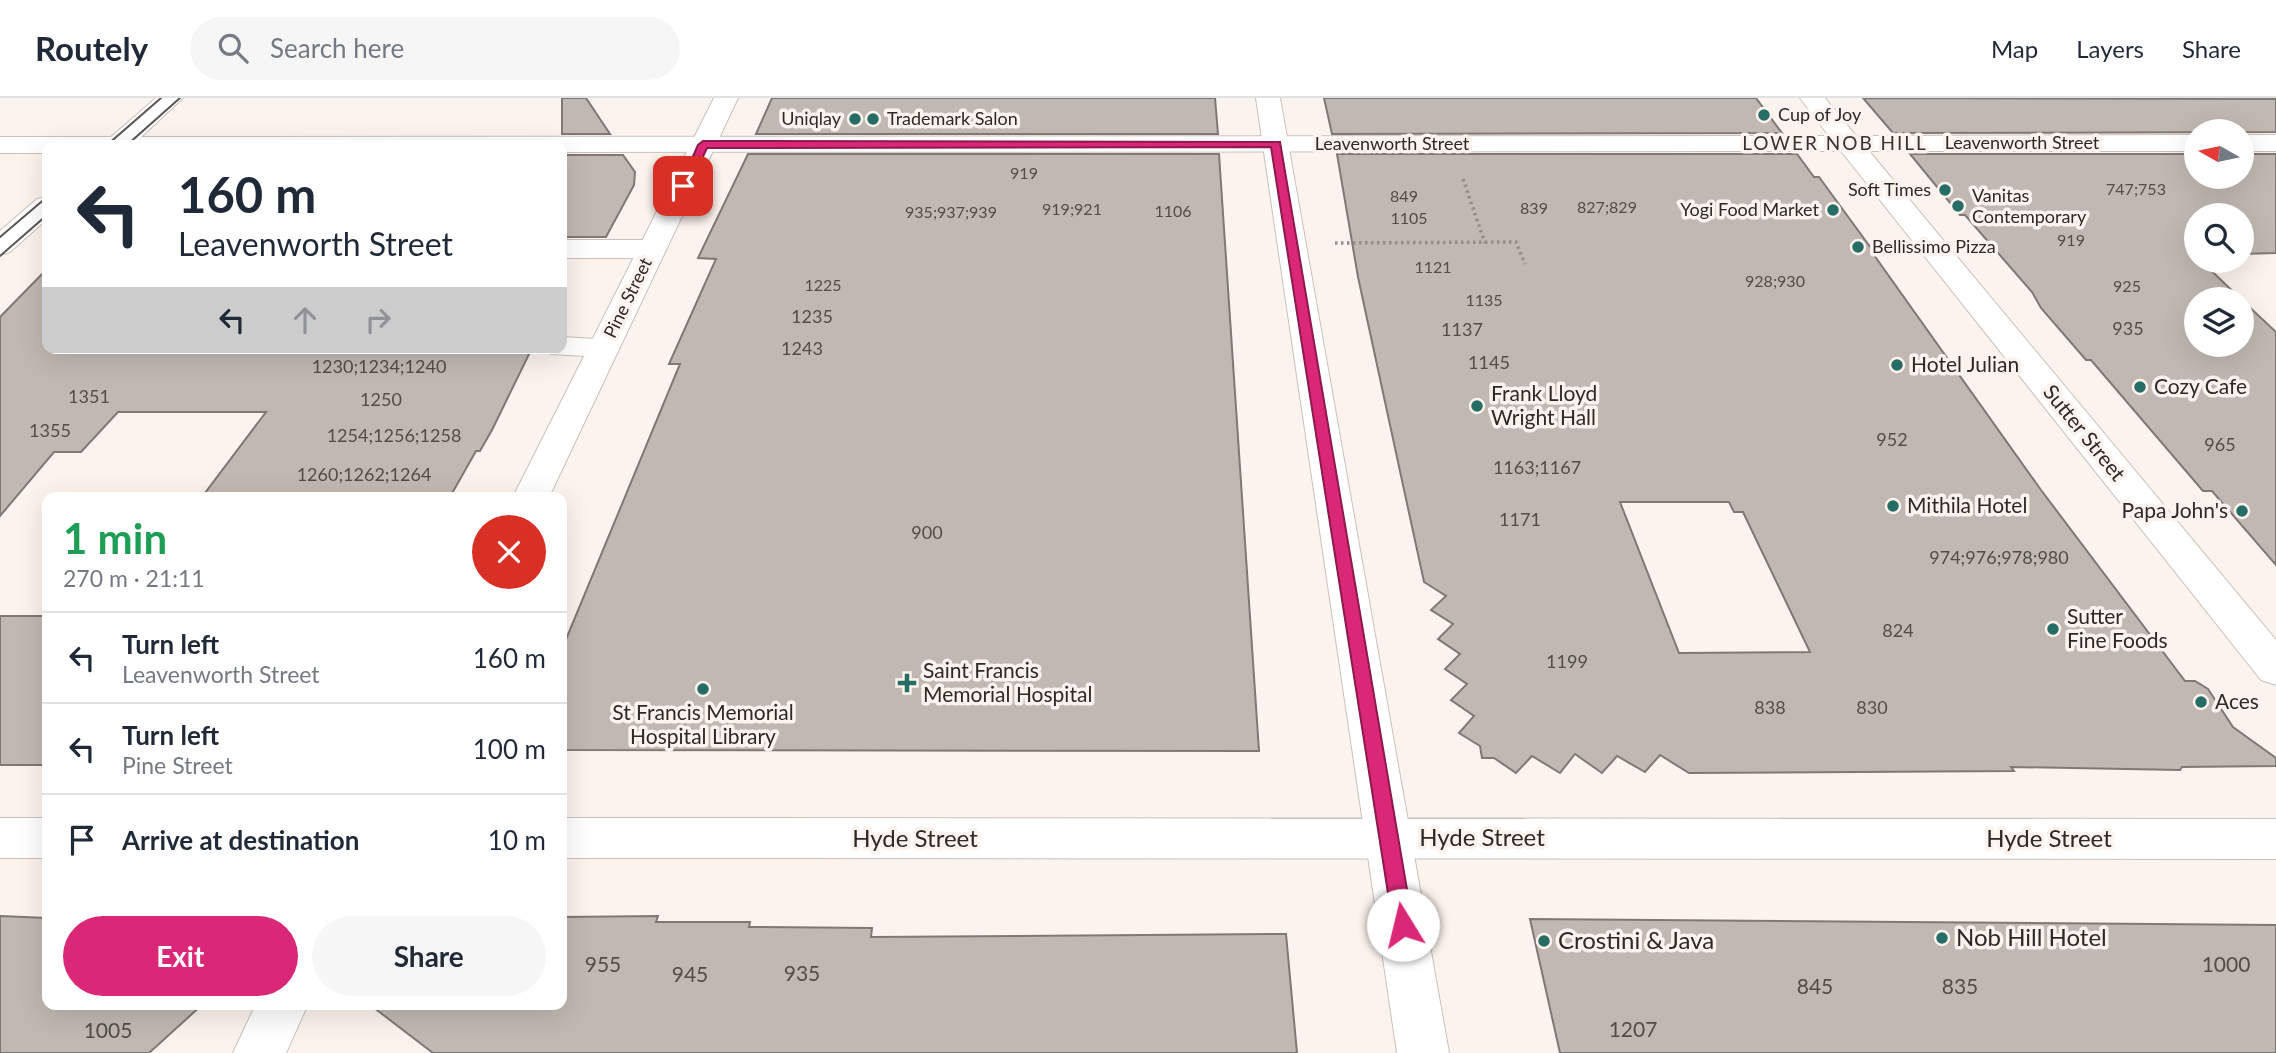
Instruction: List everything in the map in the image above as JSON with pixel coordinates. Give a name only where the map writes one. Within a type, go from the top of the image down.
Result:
[{"type":"street","points":[[123,140],[171,98]]},
{"type":"street","name":"Pine Street","points":[[533,492],[726,98]]},
{"type":"street","points":[[1269,98],[1423,1053]]},
{"type":"street","name":"Sutter Street","points":[[1812,98],[2276,669]]},
{"type":"street","name":"Leavenworth Street","points":[[567,145],[2184,143]]},
{"type":"street","points":[[2254,143],[2276,143]]},
{"type":"street","name":"Leavenworth Street","points":[[0,145],[42,145]]},
{"type":"street","points":[[6,241],[42,209]]},
{"type":"street","points":[[6,241],[42,237]]},
{"type":"street","points":[[567,249],[652,249]]},
{"type":"street","points":[[567,347],[604,347]]},
{"type":"street","points":[[0,838],[42,838]]},
{"type":"street","name":"Hyde Street","points":[[567,838],[2276,839]]},
{"type":"street","points":[[259,1053],[280,1010]]},
{"type":"path","points":[[1461,172],[1485,243]]},
{"type":"path","points":[[1292,243],[1516,242],[1525,264]]},
{"type":"building","points":[[562,98],[586,98],[610,134],[562,134]]},
{"type":"building","points":[[772,98],[1215,98],[1218,134],[756,134]]},
{"type":"building","points":[[1324,98],[1756,98],[1782,133],[1332,134]]},
{"type":"building","points":[[1863,98],[2276,99],[2276,132],[2254,132],[2254,119],[2184,119],[2184,132],[1893,133]]},
{"type":"building","name":"Saint Francis Memorial Hospital","points":[[748,154],[1219,154],[1259,751],[567,750],[567,637],[680,364],[669,364],[716,259],[698,258]]},
{"type":"building","points":[[1337,154],[1797,154],[1814,177],[1819,177],[2041,490],[2185,681],[2195,681],[2208,689],[2233,727],[2276,758],[2276,766],[2182,767],[2180,770],[2011,767],[2014,771],[1689,773],[1660,755],[1645,772],[1617,756],[1602,773],[1575,754],[1560,773],[1532,756],[1516,773],[1494,758],[1482,758],[1480,746],[1459,733],[1474,716],[1451,700],[1467,684],[1445,669],[1460,654],[1438,639],[1453,624],[1431,610],[1446,596],[1424,582],[1358,277]],"holes":[[[1620,502],[1729,502],[1734,512],[1743,512],[1810,652],[1679,653]]]},
{"type":"building","points":[[1910,154],[2184,154],[2184,189],[2254,189],[2254,154],[2276,154],[2276,253],[2254,254],[2254,203],[2184,203],[2184,273],[2214,273],[2228,287],[2184,287],[2184,357],[2254,357],[2254,311],[2276,332],[2276,565],[2212,491],[2203,491],[2091,360],[2086,360],[2041,308],[2032,292],[1965,215],[1960,215]]},
{"type":"building","points":[[567,155],[623,155],[635,172],[634,185],[606,237],[567,237]]},
{"type":"building","points":[[42,274],[42,354],[529,354],[492,430],[480,451],[476,451],[453,492],[206,492],[266,412],[118,412],[81,452],[54,452],[0,516],[0,317]]},
{"type":"building","points":[[0,616],[42,616],[42,765],[0,765]]},
{"type":"building","points":[[0,916],[42,918],[42,1010],[196,1010],[149,1053],[0,1053]]},
{"type":"building","points":[[658,916],[656,922],[750,922],[749,927],[872,928],[871,937],[1286,934],[1297,1053],[433,1053],[377,1010],[567,1010],[567,917]]},
{"type":"building","points":[[1530,919],[2276,925],[2276,1053],[1560,1053]]},
{"type":"tram line","points":[[113,140],[161,98]]},
{"type":"tram line","points":[[133,140],[180,98]]},
{"type":"tram line","points":[[0,237],[42,201]]},
{"type":"tram line","points":[[0,256],[42,219]]},
{"type":"place","name":"Cup of Joy","points":[[1764,115]]},
{"type":"place","name":"Uniqlay","points":[[855,119]]},
{"type":"place","name":"Trademark Salon","points":[[873,119]]},
{"type":"place","name":"Soft Times","points":[[1945,190]]},
{"type":"place","name":"Vanitas Contemporary","points":[[1958,206]]},
{"type":"place","name":"Yogi Food Market","points":[[1833,210]]},
{"type":"place","name":"Bellissimo Pizza","points":[[1858,247]]},
{"type":"place","name":"Hotel Julian","points":[[1897,365]]},
{"type":"place","name":"Cozy Cafe","points":[[2140,387]]},
{"type":"place","name":"Frank Lloyd Wright Hall","points":[[1477,406]]},
{"type":"place","name":"Mithila Hotel","points":[[1893,506]]},
{"type":"place","name":"Papa John's","points":[[2242,511]]},
{"type":"place","name":"Sutter Fine Foods","points":[[2053,629]]},
{"type":"place","name":"Saint Francis Memorial Hospital","points":[[907,683]]},
{"type":"place","name":"St Francis Memorial Hospital Library","points":[[703,689]]},
{"type":"place","name":"Aces","points":[[2201,702]]},
{"type":"place","name":"Nob Hill Hotel","points":[[1942,938]]},
{"type":"place","name":"Crostini & Java","points":[[1544,941]]},
{"type":"district","name":"LOWER NOB HILL","points":[[1835,143]]},
{"type":"route","points":[[683,186],[703,145],[1276,144],[1403,925]]}]
